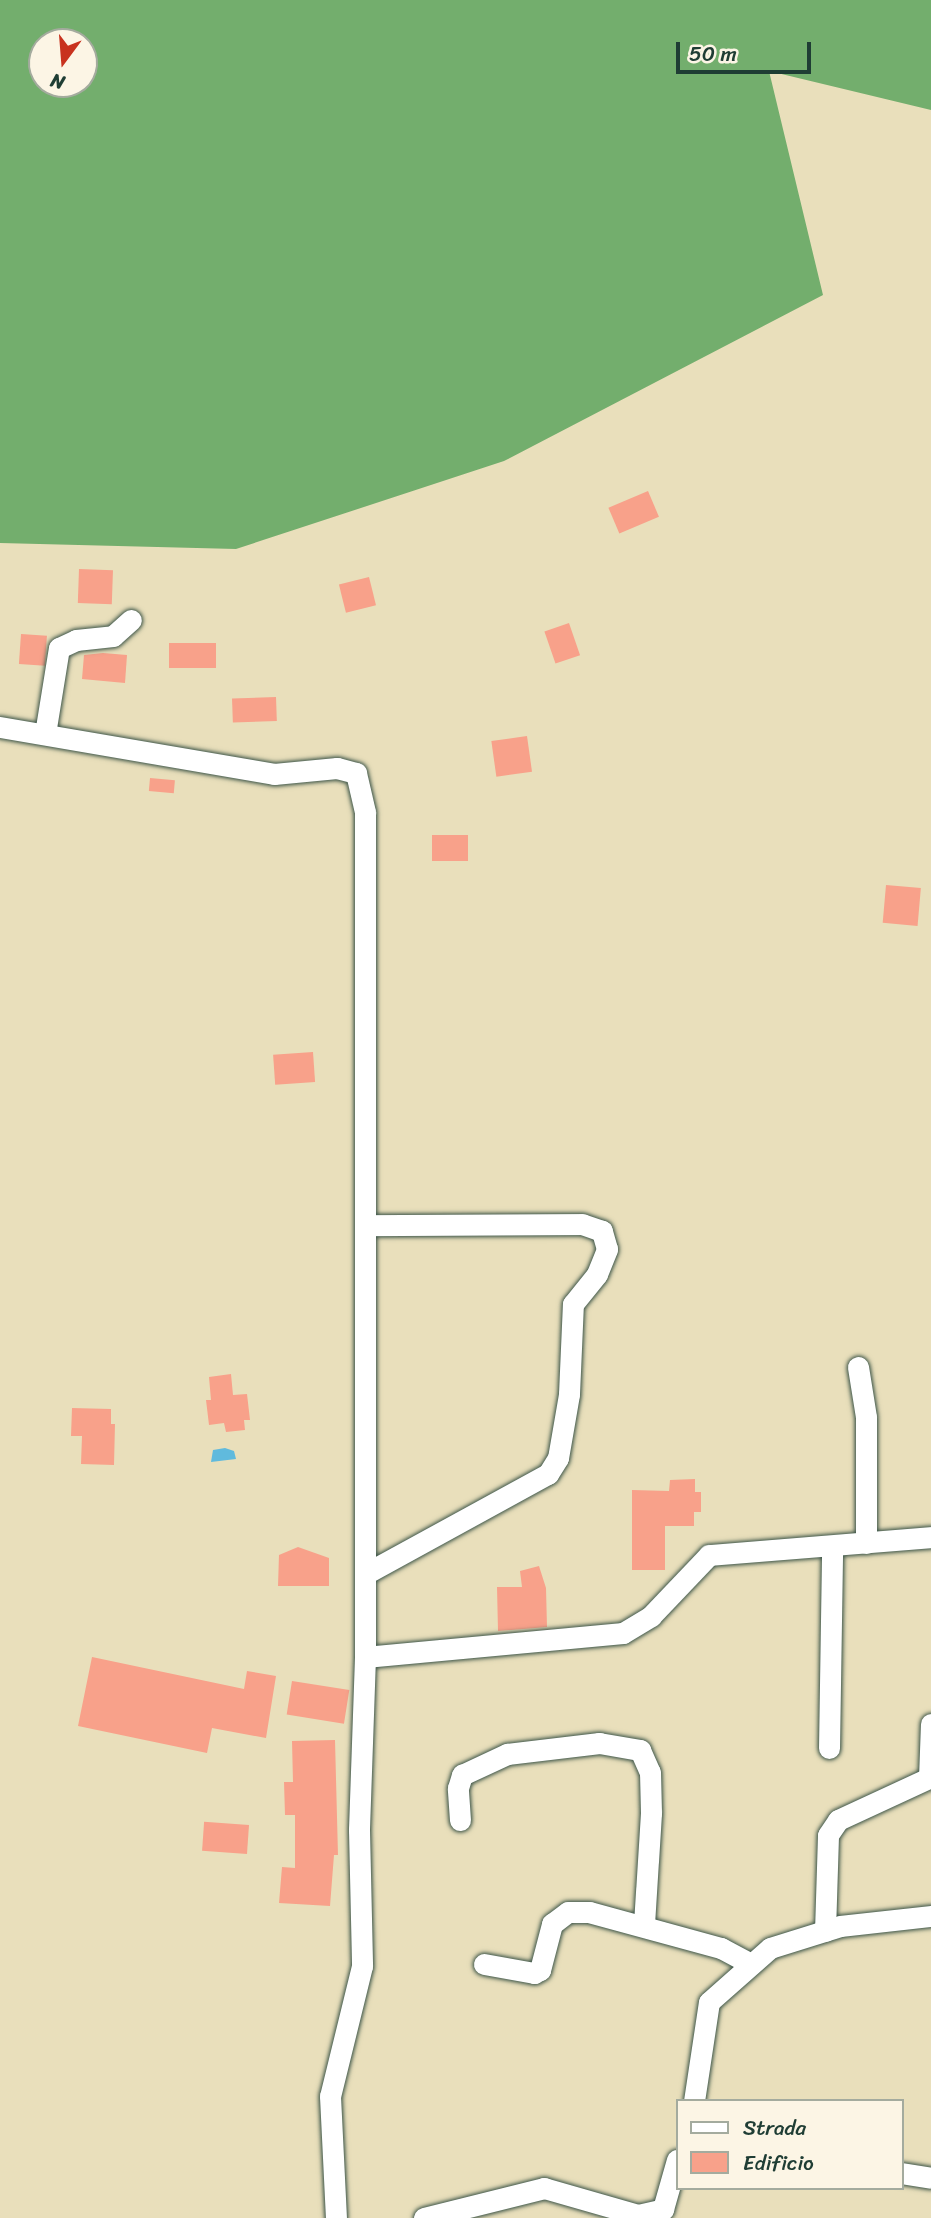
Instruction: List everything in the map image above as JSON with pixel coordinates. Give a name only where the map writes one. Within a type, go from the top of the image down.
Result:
[{"type":"street","points":[[45,734],[60,648],[76,640],[113,636],[131,620]]},
{"type":"street","points":[[0,727],[274,774],[337,768],[356,773],[365,812],[365,1657],[359,1830],[362,1966],[330,2096],[337,2218]]},
{"type":"street","points":[[365,1574],[548,1474],[558,1458],[569,1394],[573,1304],[597,1274],[607,1249],[602,1231],[582,1224],[366,1225]]},
{"type":"street","points":[[858,1367],[866,1417],[866,1543]]},
{"type":"street","points":[[365,1657],[623,1633],[651,1616],[709,1555],[832,1548],[931,1537]]},
{"type":"street","points":[[829,1748],[832,1548]]},
{"type":"street","points":[[825,1931],[828,1835],[838,1820],[929,1778],[931,1724]]},
{"type":"street","points":[[460,1820],[457,1788],[462,1775],[507,1754],[599,1743],[640,1750],[650,1772],[651,1812],[644,1925]]},
{"type":"street","points":[[485,1964],[534,1973],[540,1970],[552,1924],[568,1912],[644,1925],[721,1948],[751,1964]]},
{"type":"street","points":[[694,2099],[709,2002],[770,1948],[825,1931],[931,1916]]},
{"type":"street","points":[[424,2218],[544,2188],[638,2215],[663,2209],[676,2164]]},
{"type":"street","points":[[903,2173],[931,2178]]},
{"type":"green space","points":[[0,0],[931,0],[931,110],[769,71],[823,295],[504,461],[236,549],[0,543]]},
{"type":"water","points":[[225,1448],[234,1451],[236,1459],[211,1462],[213,1450]]},
{"type":"building","points":[[648,491],[659,517],[619,534],[608,508]]},
{"type":"building","points":[[79,569],[113,570],[112,604],[78,603]]},
{"type":"building","points":[[369,577],[376,605],[346,613],[339,584]]},
{"type":"building","points":[[569,623],[580,655],[555,664],[544,631]]},
{"type":"building","points":[[21,634],[47,636],[45,666],[19,664]]},
{"type":"building","points":[[169,643],[216,643],[216,668],[169,668]]},
{"type":"building","points":[[84,655],[127,655],[125,683],[82,679]]},
{"type":"building","points":[[276,697],[277,721],[233,723],[232,699]]},
{"type":"building","points":[[527,736],[532,772],[496,777],[491,741]]},
{"type":"building","points":[[150,778],[175,780],[174,793],[149,791]]},
{"type":"building","points":[[432,835],[468,835],[468,861],[432,861]]},
{"type":"building","points":[[886,885],[921,888],[918,926],[883,923]]},
{"type":"building","points":[[313,1052],[315,1082],[275,1085],[273,1055]]},
{"type":"building","points":[[231,1374],[233,1395],[247,1394],[250,1420],[244,1420],[245,1430],[226,1432],[224,1423],[209,1425],[206,1400],[211,1400],[209,1377]]},
{"type":"building","points":[[72,1408],[111,1409],[111,1424],[115,1424],[114,1465],[81,1464],[82,1436],[71,1436]]},
{"type":"building","points":[[695,1479],[695,1492],[701,1492],[701,1512],[694,1512],[694,1526],[665,1526],[665,1570],[632,1570],[632,1490],[669,1491],[670,1480]]},
{"type":"building","points":[[298,1547],[329,1558],[329,1586],[278,1586],[279,1555]]},
{"type":"building","points":[[539,1566],[546,1588],[547,1627],[498,1631],[497,1587],[522,1587],[520,1571]]},
{"type":"building","points":[[92,1657],[244,1689],[247,1671],[276,1676],[266,1738],[212,1728],[207,1753],[78,1726]]},
{"type":"building","points":[[292,1681],[349,1690],[344,1724],[287,1715]]},
{"type":"building","points":[[335,1740],[338,1855],[334,1855],[330,1906],[279,1903],[282,1867],[295,1868],[295,1815],[285,1815],[284,1782],[293,1782],[292,1741]]},
{"type":"building","points":[[204,1822],[249,1825],[247,1854],[202,1851]]}]
